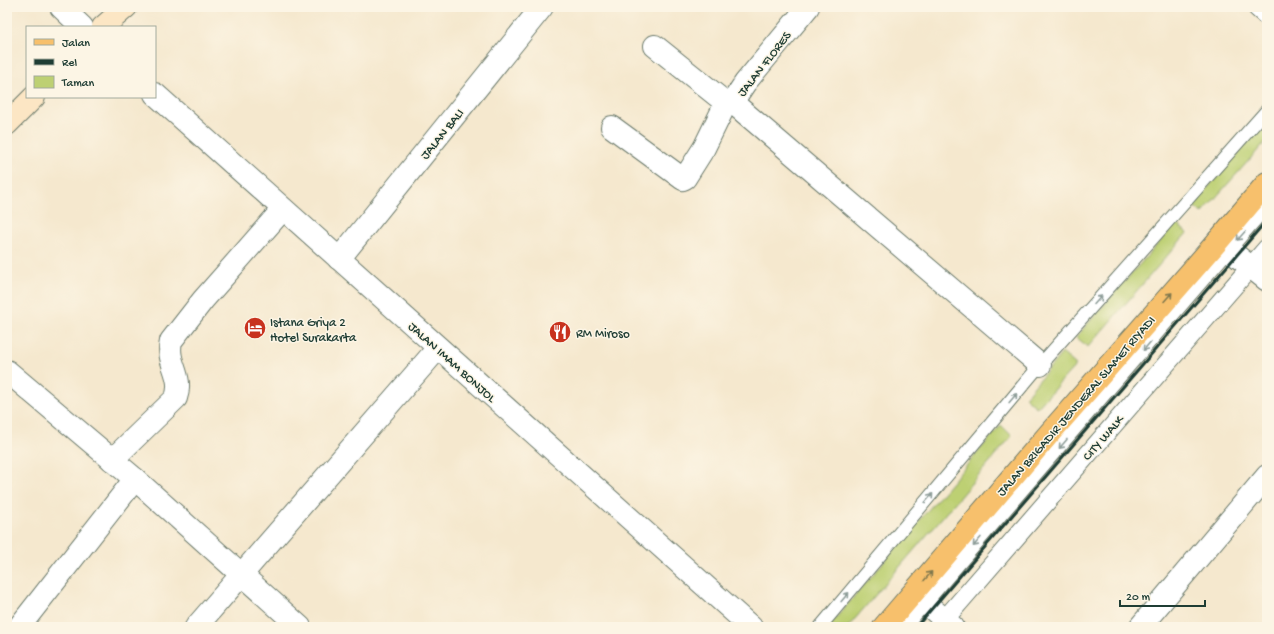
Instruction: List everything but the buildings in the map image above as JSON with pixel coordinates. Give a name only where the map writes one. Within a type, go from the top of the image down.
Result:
[{"type":"main road","points":[[105,26],[126,7]]},
{"type":"main road","points":[[7,124],[33,98]]},
{"type":"main road","name":"JALAN BRIGADIR JENDERAL SLAMET RIYADI","points":[[884,627],[920,598],[1074,405],[1224,245],[1267,183]]},
{"type":"street","points":[[61,7],[81,26]]},
{"type":"street","name":"JALAN BALI","points":[[339,259],[542,7]]},
{"type":"street","name":"JALAN FLORES","points":[[612,126],[683,179],[704,148],[730,102],[808,7]]},
{"type":"street","points":[[1259,7],[1267,14]]},
{"type":"street","points":[[655,46],[745,113],[1040,365]]},
{"type":"street","name":"JALAN IMAM BONJOL","points":[[156,95],[751,627]]},
{"type":"street","points":[[112,460],[176,398],[179,384],[170,355],[169,348],[171,342],[203,300],[283,209]]},
{"type":"street","points":[[1224,245],[1267,280]]},
{"type":"street","name":"CITY WALK","points":[[945,625],[1267,248]]},
{"type":"street","points":[[196,627],[438,348]]},
{"type":"street","points":[[7,371],[135,479],[300,627]]},
{"type":"street","points":[[1140,627],[1267,476]]},
{"type":"street","points":[[19,627],[135,479]]},
{"type":"street","points":[[920,598],[945,625]]},
{"type":"lane","points":[[820,627],[1040,365],[1267,110]]},
{"type":"lane","points":[[1224,245],[1267,207]]},
{"type":"lane","points":[[905,627],[920,598]]},
{"type":"green space","points":[[1267,121],[1267,140],[1202,213],[1192,205]]},
{"type":"green space","points":[[1176,223],[1187,233],[1088,347],[1076,337]]},
{"type":"green space","points":[[1062,353],[1076,365],[1037,408],[1025,397]]},
{"type":"green space","points":[[1001,425],[1012,436],[848,627],[828,627]]},
{"type":"railway","points":[[916,627],[1267,220]]},
{"type":"place","name":"Istana Griya 2 Hotel Surakarta","points":[[255,328]]},
{"type":"place","name":"RM Miroso","points":[[560,332]]}]
